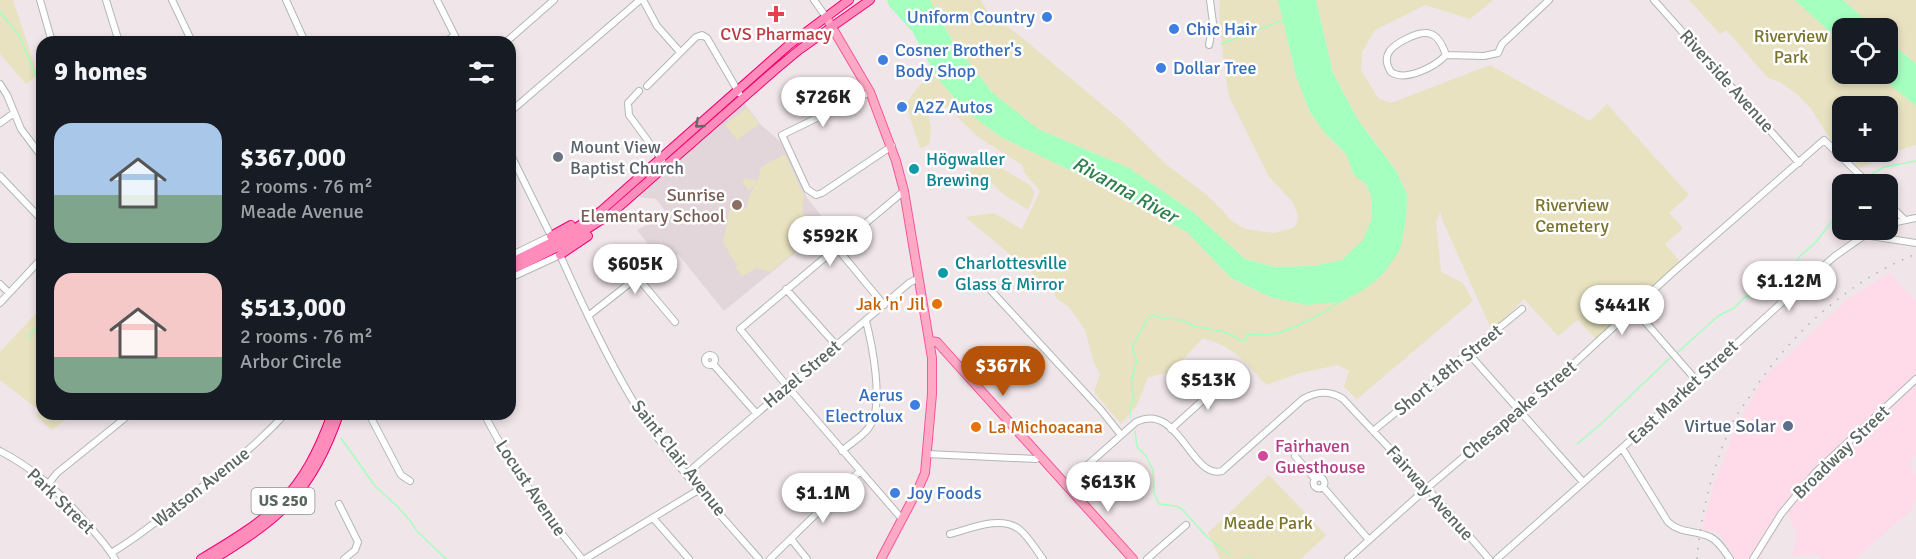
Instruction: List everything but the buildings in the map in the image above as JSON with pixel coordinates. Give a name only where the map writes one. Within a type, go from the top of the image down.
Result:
[{"type":"highway","points":[[740,94],[870,0]]},
{"type":"highway","points":[[561,255],[592,232],[664,162],[740,94],[790,44],[847,2]]},
{"type":"highway","points":[[516,260],[575,230],[664,162]]},
{"type":"highway","points":[[551,236],[610,203]]},
{"type":"highway","points":[[516,268],[564,244],[612,213]]},
{"type":"highway","name":"US 250","points":[[214,559],[266,526],[297,496],[319,462],[336,420]]},
{"type":"highway","name":"US 250","points":[[201,559],[261,521],[288,496],[312,463],[336,420]]},
{"type":"highway","points":[[219,559],[234,546]]},
{"type":"highway","points":[[194,559],[219,548]]},
{"type":"main road","points":[[826,16],[870,92],[892,146],[904,191],[930,341],[933,377],[923,478],[881,559]]},
{"type":"main road","points":[[930,341],[938,342],[1133,559]]},
{"type":"street","points":[[40,0],[50,36]]},
{"type":"street","points":[[106,0],[117,36]]},
{"type":"street","points":[[172,0],[189,36]]},
{"type":"street","points":[[286,0],[303,36]]},
{"type":"street","points":[[437,0],[455,36]]},
{"type":"street","points":[[514,36],[555,0]]},
{"type":"street","points":[[516,107],[642,0],[657,26],[680,52]]},
{"type":"street","points":[[814,0],[826,16]]},
{"type":"street","points":[[1209,45],[1213,23],[1210,0]]},
{"type":"street","points":[[1446,55],[1484,56],[1498,53],[1502,44],[1550,0]]},
{"type":"street","name":"Riverside Avenue","points":[[1653,0],[1799,162]]},
{"type":"street","points":[[1420,32],[1438,38],[1446,55],[1441,61],[1403,77],[1391,72],[1386,60],[1387,53],[1393,46],[1420,32]]},
{"type":"street","points":[[647,86],[696,37],[705,36],[740,94]]},
{"type":"street","points":[[0,84],[8,95],[21,129],[36,149]]},
{"type":"street","points":[[639,91],[628,103],[629,115],[664,162]]},
{"type":"street","points":[[870,92],[782,135],[807,189],[816,195],[892,146]]},
{"type":"street","points":[[0,123],[14,113]]},
{"type":"street","name":"Chesapeake Street","points":[[1348,559],[1427,488],[1519,411],[1824,140],[1859,174]]},
{"type":"street","points":[[516,165],[551,236],[516,253]]},
{"type":"street","points":[[0,176],[36,213]]},
{"type":"street","points":[[902,519],[740,331],[741,327],[904,191]]},
{"type":"street","points":[[1898,213],[1904,219]]},
{"type":"street","points":[[1898,221],[1916,218]]},
{"type":"street","name":"East Market Street","points":[[1497,559],[1825,264],[1857,240]]},
{"type":"street","points":[[1896,240],[1916,243]]},
{"type":"street","points":[[836,247],[884,305]]},
{"type":"street","points":[[588,316],[667,254]]},
{"type":"street","points":[[516,275],[561,255]]},
{"type":"street","name":"Saint Clair Avenue","points":[[561,255],[588,316],[636,406],[686,474],[759,559]]},
{"type":"street","points":[[0,303],[36,264]]},
{"type":"street","points":[[638,278],[675,322]]},
{"type":"street","name":"Hazel Street","points":[[686,474],[786,386],[909,283],[919,278]]},
{"type":"street","points":[[984,283],[1101,410],[1121,435]]},
{"type":"street","points":[[0,284],[9,293]]},
{"type":"street","points":[[786,289],[836,345]]},
{"type":"street","name":"Short 18th Street","points":[[1373,431],[1522,309]]},
{"type":"street","points":[[1634,309],[1696,380]]},
{"type":"street","points":[[842,451],[869,427],[876,410],[874,365],[866,321]]},
{"type":"street","points":[[1469,354],[1583,482]]},
{"type":"street","points":[[712,364],[756,413]]},
{"type":"street","points":[[1171,429],[1213,390],[1223,375]]},
{"type":"street","name":"Broadway Street","points":[[1753,559],[1781,514],[1815,472],[1916,379]]},
{"type":"street","name":"Fairway Avenue","points":[[1065,485],[1136,422],[1146,418],[1155,418],[1171,429],[1205,468],[1217,473],[1303,399],[1314,393],[1327,392],[1338,396],[1373,431],[1489,559]]},
{"type":"street","points":[[49,483],[57,473],[123,420]]},
{"type":"street","name":"Watson Avenue","points":[[113,556],[257,444],[279,420]]},
{"type":"street","points":[[372,420],[401,475],[410,481]]},
{"type":"street","name":"Locust Avenue","points":[[487,420],[509,459],[540,505],[584,559]]},
{"type":"street","points":[[1622,448],[1668,522],[1678,530],[1710,537],[1730,559]]},
{"type":"street","name":"Park Street","points":[[0,451],[24,464],[49,483],[97,535],[113,556]]},
{"type":"street","points":[[927,454],[1036,459],[1040,457]]},
{"type":"street","points":[[1295,456],[1316,479],[1314,484],[1316,487],[1323,487],[1369,540]]},
{"type":"street","points":[[770,559],[860,471]]},
{"type":"street","points":[[584,559],[654,519],[700,489]]},
{"type":"street","points":[[339,504],[358,542],[355,550],[344,559]]},
{"type":"street","points":[[654,519],[689,559]]},
{"type":"street","points":[[950,534],[992,523],[1009,524],[1023,533],[1042,559]]},
{"type":"street","points":[[1147,559],[1186,525]]},
{"type":"street","points":[[791,539],[807,559]]},
{"type":"shaded area","name":"Sunrise Elementary School","points":[[743,101],[760,124],[783,144],[807,198],[829,225],[724,311],[678,254],[664,264],[637,230],[652,222],[665,211],[656,199],[639,197]]},
{"type":"shaded area","points":[[1890,273],[1916,302],[1916,455],[1909,463],[1916,475],[1916,497],[1912,509],[1855,559],[1822,559],[1819,555],[1792,556],[1797,535],[1787,512],[1759,559],[1736,559],[1718,532],[1702,530],[1714,483],[1734,432],[1762,380],[1848,299]]},
{"type":"green space","points":[[0,0],[13,0],[36,69],[36,76],[26,84],[0,54]]},
{"type":"green space","points":[[930,0],[980,0],[989,13],[1125,124],[1167,165],[1208,196],[1232,221],[1245,229],[1274,233],[1293,228],[1297,223],[1298,215],[1292,201],[1269,177],[1229,96],[1219,12],[1220,0],[1278,0],[1296,76],[1324,132],[1346,154],[1354,175],[1366,184],[1372,199],[1372,218],[1364,240],[1342,260],[1313,266],[1275,267],[1245,259],[1192,211],[1129,168],[1038,129],[992,92],[954,44]]},
{"type":"green space","name":"Riverview Cemetery","points":[[1316,0],[1493,0],[1470,19],[1425,5],[1375,30],[1362,52],[1361,70],[1378,98],[1391,103],[1490,65],[1590,121],[1607,104],[1689,195],[1669,213],[1683,228],[1665,244],[1680,262],[1596,339],[1578,320],[1558,336],[1524,299],[1492,331],[1441,217],[1441,211],[1436,222],[1441,272],[1463,283],[1473,301],[1357,399],[1344,387],[1349,371],[1338,365],[1300,373],[1266,385],[1238,356],[1223,346],[1203,338],[1171,372],[1148,377],[1137,405],[1121,424],[1094,392],[1100,374],[1093,360],[1085,330],[1069,307],[1056,298],[1054,291],[965,217],[994,213],[1022,229],[1040,191],[1025,174],[1022,165],[977,136],[947,107],[934,106],[928,112],[931,128],[929,145],[920,148],[906,105],[923,82],[936,76],[965,111],[1001,137],[1103,186],[1187,232],[1231,278],[1270,297],[1306,305],[1400,250],[1406,221],[1407,195],[1397,172],[1358,120],[1333,73]]},
{"type":"green space","name":"Riverview Park","points":[[1689,0],[1795,0],[1832,34],[1832,84],[1889,84],[1916,106],[1916,145],[1898,150],[1898,96],[1832,96],[1832,141],[1812,110],[1798,95],[1780,82],[1768,78],[1726,30],[1720,34]]},
{"type":"green space","points":[[1843,0],[1916,0],[1916,64],[1898,48],[1898,18],[1864,18]]},
{"type":"green space","points":[[747,108],[759,124],[737,140],[725,124]]},
{"type":"green space","points":[[785,154],[804,196],[802,213],[818,233],[770,272],[756,268],[742,277],[735,266],[745,260],[736,264],[723,242],[731,205],[746,209],[750,194],[757,182],[749,191],[742,181],[745,178],[758,181],[761,167]]},
{"type":"green space","points":[[970,162],[995,169],[1003,169],[1030,185],[1034,192],[1028,210],[1003,194],[992,183],[974,176],[971,173]]},
{"type":"green space","name":"Riverview Park","points":[[1854,162],[1873,162],[1860,168]]},
{"type":"green space","points":[[36,313],[36,408],[0,380],[0,352]]},
{"type":"green space","points":[[41,420],[65,420],[52,430]]},
{"type":"green space","name":"Meade Park","points":[[1269,475],[1326,535],[1301,559],[1220,559],[1208,533]]},
{"type":"water","name":"Rivanna River","points":[[887,0],[930,0],[954,44],[992,92],[1038,129],[1129,168],[1192,211],[1245,259],[1275,267],[1313,266],[1342,260],[1363,240],[1372,218],[1372,199],[1366,184],[1354,175],[1346,154],[1324,132],[1310,112],[1296,76],[1278,0],[1316,0],[1333,73],[1358,120],[1397,172],[1407,195],[1406,221],[1400,250],[1382,275],[1365,289],[1341,302],[1306,305],[1270,297],[1231,278],[1187,232],[1103,186],[1001,137],[965,111],[936,76],[912,31],[889,6]]},
{"type":"water","points":[[1795,0],[1843,0],[1864,18],[1832,18],[1832,34]]},
{"type":"water","points":[[1898,48],[1916,64],[1916,106],[1889,84],[1898,84]]},
{"type":"waterway","points":[[0,12],[19,35],[36,76]]},
{"type":"waterway","points":[[1221,44],[1283,20]]},
{"type":"waterway","points":[[1872,174],[1884,167],[1916,161]]},
{"type":"waterway","points":[[1677,353],[1718,316],[1734,308],[1744,298],[1767,286],[1795,266],[1799,257],[1816,242],[1832,221]]},
{"type":"waterway","points":[[1130,418],[1130,407],[1134,400],[1132,380],[1137,361],[1132,348],[1146,321],[1153,315],[1163,319],[1183,320],[1194,326],[1224,332],[1240,340],[1246,340],[1245,336],[1271,335],[1290,329],[1339,302]]},
{"type":"waterway","points":[[27,338],[36,328]]},
{"type":"waterway","points":[[1577,444],[1671,357]]},
{"type":"waterway","points":[[1135,431],[1137,447],[1146,456],[1153,470],[1154,493],[1159,504],[1182,509],[1207,537],[1230,555]]},
{"type":"waterway","points":[[341,438],[375,486],[397,506],[416,530],[446,559]]},
{"type":"waterway","points":[[1245,559],[1250,559]]},
{"type":"railway","points":[[1697,559],[1701,524],[1718,458],[1734,419],[1764,376],[1800,333],[1843,295],[1866,279],[1916,254]]},
{"type":"place","name":"CVS Pharmacy","points":[[776,14]]},
{"type":"place","name":"Uniform Country","points":[[1047,17]]},
{"type":"place","name":"Chic Hair","points":[[1174,29]]},
{"type":"place","name":"Cosner Brother's Body Shop","points":[[883,60]]},
{"type":"place","name":"Dollar Tree","points":[[1161,68]]},
{"type":"place","name":"A2Z Autos","points":[[902,107]]},
{"type":"place","name":"Mount View Baptist Church","points":[[558,157]]},
{"type":"place","name":"Högwaller Brewing","points":[[914,169]]},
{"type":"place","name":"Sunrise Elementary School","points":[[737,205]]},
{"type":"place","name":"Charlottesville Glass & Mirror","points":[[943,273]]},
{"type":"place","name":"Jak 'n' Jil","points":[[937,304]]},
{"type":"place","name":"Aerus Electrolux","points":[[915,405]]},
{"type":"place","name":"Virtue Solar","points":[[1788,426]]},
{"type":"place","name":"La Michoacana","points":[[976,427]]},
{"type":"place","name":"Fairhaven Guesthouse","points":[[1263,456]]},
{"type":"place","name":"Joy Foods","points":[[895,493]]}]
